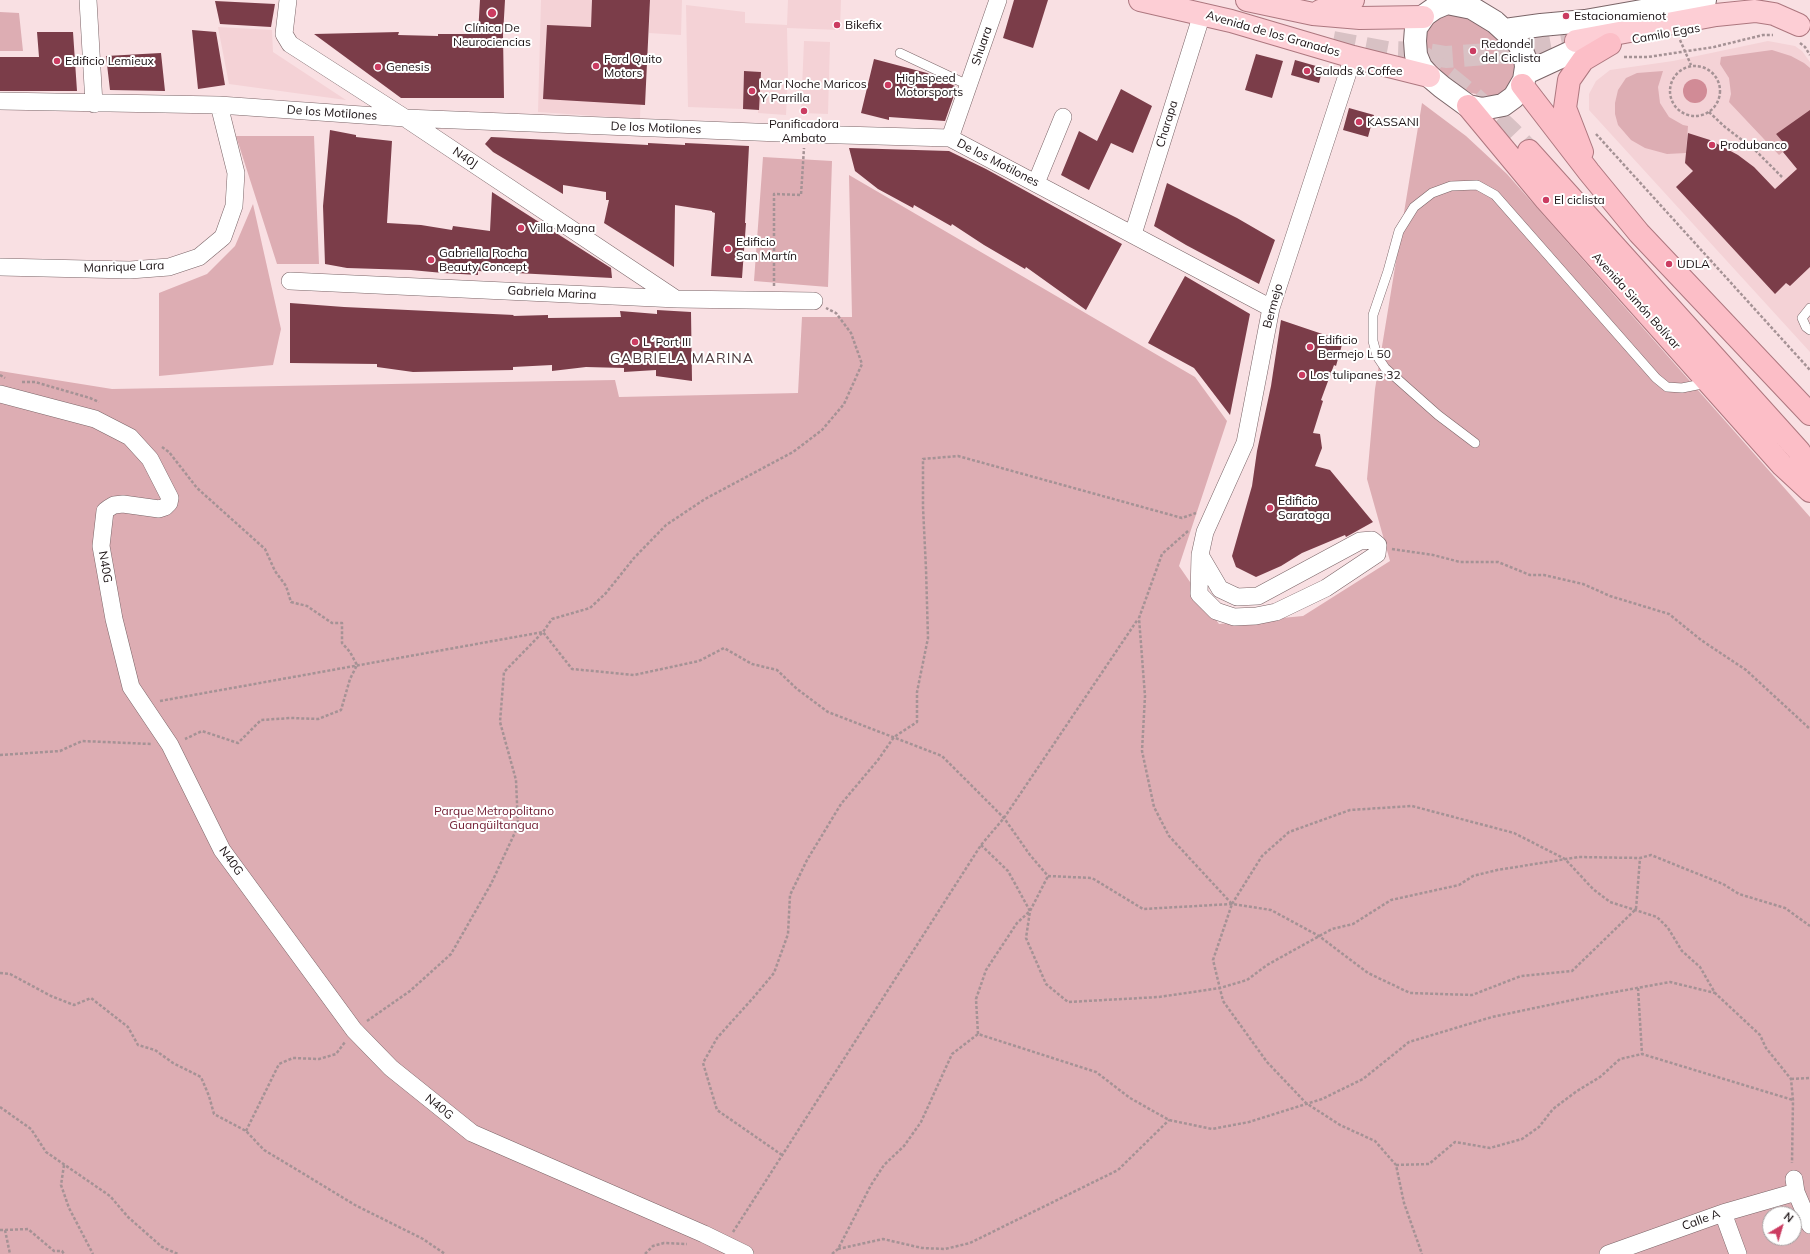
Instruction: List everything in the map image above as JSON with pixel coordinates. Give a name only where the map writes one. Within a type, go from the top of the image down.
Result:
[{"type":"highway","points":[[1589,172],[1565,108],[1569,80],[1583,60],[1615,50]]},
{"type":"highway","points":[[1524,79],[1589,172],[1639,233],[1810,414]]},
{"type":"highway","name":"Avenida Simón Bolívar","points":[[1468,106],[1546,200],[1708,383],[1782,465],[1810,491]]},
{"type":"highway","points":[[1529,150],[1799,451],[1810,468]]},
{"type":"main road","name":"Avenida de los Granados","points":[[1140,0],[1231,21],[1353,57],[1429,76]]},
{"type":"main road","points":[[1247,0],[1313,14],[1360,18],[1424,11]]},
{"type":"main road","points":[[1313,14],[1353,0]]},
{"type":"main road","points":[[1576,41],[1716,15],[1755,11],[1774,14],[1802,32]]},
{"type":"main road","points":[[1231,21],[1318,39]]},
{"type":"street","points":[[88,0],[94,104]]},
{"type":"street","name":"N40J","points":[[288,0],[284,34],[290,44],[405,118],[677,299]]},
{"type":"street","name":"Shuara","points":[[950,138],[998,0]]},
{"type":"street","points":[[1505,30],[1585,21],[1705,0]]},
{"type":"street","points":[[1447,4],[1472,4],[1505,30],[1519,44],[1525,58],[1524,79],[1514,97],[1503,105],[1482,109],[1468,106],[1429,76],[1421,67],[1416,55],[1416,28],[1424,11],[1447,4]]},
{"type":"street","name":"Charapa","points":[[1133,234],[1202,14]]},
{"type":"street","name":"Camilo Egas","points":[[1524,79],[1580,48],[1615,50],[1676,32],[1742,22],[1773,21],[1802,32]]},
{"type":"street","name":"Bermejo","points":[[1200,555],[1220,589],[1237,597],[1258,596],[1360,541],[1372,540],[1378,545],[1377,554],[1326,588],[1276,612],[1256,616],[1234,617],[1216,611],[1199,594],[1200,555],[1205,532],[1245,443],[1271,308],[1353,57]]},
{"type":"street","name":"De los Motilones","points":[[0,101],[94,104],[219,105],[405,118],[805,134],[950,138],[1271,308]]},
{"type":"street","name":"Manrique Lara","points":[[0,267],[130,270],[169,267],[199,257],[223,237],[234,206],[236,174],[219,105]]},
{"type":"street","points":[[1036,183],[1063,117]]},
{"type":"street","name":"Gabriela Marina","points":[[290,281],[677,299],[814,301]]},
{"type":"street","name":"N40G","points":[[0,394],[95,419],[130,438],[150,459],[170,498],[169,503],[165,507],[159,509],[123,504],[114,505],[106,511],[101,546],[114,619],[131,687],[144,704],[170,745],[222,850],[354,1030],[391,1068],[472,1133],[704,1234],[745,1254]]},
{"type":"street","points":[[1795,1185],[1810,1225]]},
{"type":"street","name":"Calle A","points":[[1608,1254],[1723,1213],[1795,1185]]},
{"type":"street","points":[[1723,1213],[1738,1254]]},
{"type":"lane","points":[[900,53],[968,84]]},
{"type":"lane","points":[[1475,443],[1438,415],[1385,368],[1377,356],[1373,341],[1373,315],[1399,231],[1414,207],[1432,193],[1451,186],[1476,185],[1495,195],[1656,378],[1667,387],[1682,388],[1701,386],[1708,383]]},
{"type":"lane","points":[[1810,308],[1802,318],[1806,327],[1810,330]]},
{"type":"path","points":[[1676,32],[1691,65]]},
{"type":"path","points":[[1802,32],[1805,47],[1810,55]]},
{"type":"path","points":[[1615,50],[1648,57],[1714,47],[1763,35],[1778,35]]},
{"type":"path","points":[[1691,65],[1703,66],[1713,72],[1719,82],[1721,93],[1717,104],[1709,112],[1698,116],[1687,115],[1677,109],[1670,99],[1669,88],[1673,77],[1681,69],[1691,65]]},
{"type":"path","points":[[1709,112],[1725,127],[1756,150],[1782,177]]},
{"type":"path","points":[[1593,131],[1810,370]]},
{"type":"path","points":[[774,278],[774,194],[801,195],[803,167]]},
{"type":"path","points":[[246,1131],[278,1064],[293,1058],[319,1059],[336,1054],[354,1030],[410,991],[451,954],[491,884],[518,826],[516,780],[500,722],[504,672],[543,632],[552,619],[590,608],[606,593],[634,558],[666,525],[705,499],[793,452],[822,430],[844,404],[862,364],[852,333],[836,313],[814,301]]},
{"type":"path","points":[[0,375],[9,379]]},
{"type":"path","points":[[16,382],[35,382],[90,398],[102,404]]},
{"type":"path","points":[[156,443],[169,452],[197,488],[265,549],[275,571],[286,586],[292,602],[307,606],[332,623],[342,623],[342,643],[350,652],[357,665]]},
{"type":"path","points":[[782,1155],[718,1110],[702,1063],[717,1038],[774,973],[788,934],[790,895],[807,860],[841,804],[878,760],[894,737],[917,722],[918,692],[928,638],[923,507],[923,459],[958,456],[1182,518],[1217,506]]},
{"type":"path","points":[[726,1244],[981,845],[1004,818],[1138,618],[1162,554],[1190,530]]},
{"type":"path","points":[[1392,549],[1433,555],[1460,562],[1498,562],[1530,575],[1544,575],[1583,584],[1610,596],[1669,614],[1701,640],[1746,670],[1810,729]]},
{"type":"path","points":[[1138,618],[1145,696],[1142,751],[1154,806],[1169,836],[1191,862],[1232,904]]},
{"type":"path","points":[[144,704],[543,632]]},
{"type":"path","points":[[543,632],[572,669],[634,676],[699,661],[724,648],[752,664],[777,670],[797,689],[828,712],[942,756],[1004,818],[1030,855],[1048,876],[1092,878],[1143,909],[1232,904],[1271,910],[1319,936],[1368,973],[1410,993],[1472,995],[1521,976],[1572,971],[1636,909],[1640,858]]},
{"type":"path","points":[[0,755],[60,751],[82,741],[170,745],[202,731],[238,743],[261,720],[291,718],[318,719],[340,710],[350,679],[357,665]]},
{"type":"path","points":[[1422,1254],[1404,1203],[1396,1166],[1375,1141],[1340,1125],[1306,1104],[1267,1062],[1223,1001],[1213,960],[1232,904],[1262,856],[1289,832],[1350,810],[1412,806],[1514,833],[1565,859],[1593,889],[1610,902],[1636,909],[1657,917],[1668,928],[1682,951],[1700,967],[1715,993],[1760,1035],[1766,1048],[1791,1079],[1793,1100],[1792,1171],[1795,1185]]},
{"type":"path","points":[[981,845],[1008,871],[1030,911]]},
{"type":"path","points":[[1048,876],[1030,911],[1026,938],[1046,984],[1068,1002],[1159,997],[1220,988],[1247,980],[1267,965],[1319,936],[1332,929],[1353,924],[1391,900],[1458,885],[1473,876],[1497,870],[1579,857],[1640,858],[1651,855],[1723,884],[1739,894],[1785,908],[1810,926]]},
{"type":"path","points":[[978,1034],[976,999],[986,970],[1017,923],[1030,911]]},
{"type":"path","points":[[0,973],[10,974],[51,996],[74,1005],[91,998],[128,1027],[138,1045],[155,1050],[173,1064],[201,1077],[209,1096],[214,1114],[246,1131],[264,1150],[355,1205],[423,1239],[445,1254]]},
{"type":"path","points":[[978,1034],[1096,1072],[1130,1098],[1169,1120],[1212,1129],[1249,1122],[1322,1099],[1363,1078],[1409,1042],[1492,1017],[1670,982],[1715,993]]},
{"type":"path","points":[[1638,988],[1642,1054]]},
{"type":"path","points":[[832,1254],[838,1249],[871,1185],[884,1165],[904,1146],[921,1122],[952,1054],[978,1034]]},
{"type":"path","points":[[1396,1166],[1429,1164],[1455,1142],[1490,1148],[1522,1139],[1539,1127],[1554,1109],[1577,1091],[1600,1077],[1620,1059],[1642,1054],[1793,1100]]},
{"type":"path","points":[[1791,1079],[1810,1078]]},
{"type":"path","points":[[0,1107],[31,1128],[46,1152],[110,1196],[128,1217],[162,1247],[178,1254]]},
{"type":"path","points":[[838,1249],[883,1239],[922,1248],[945,1249],[970,1243],[1118,1170],[1169,1120]]},
{"type":"path","points":[[64,1165],[61,1185],[69,1208],[92,1254]]},
{"type":"path","points":[[0,1230],[28,1229],[54,1251],[62,1251],[64,1254]]},
{"type":"path","points":[[5,1230],[10,1254]]},
{"type":"path","points":[[645,1254],[653,1246],[664,1243],[682,1245],[696,1242],[704,1234]]},
{"type":"shaded area","name":"Ford Quito Motors","points":[[541,0],[644,0],[640,119],[538,112]]},
{"type":"shaded area","points":[[650,0],[682,0],[681,35],[649,33]]},
{"type":"shaded area","points":[[788,0],[841,0],[840,30],[787,28],[788,74],[786,115],[758,113],[760,72],[744,71],[743,109],[688,107],[686,5],[745,12],[745,23],[787,25]]},
{"type":"shaded area","points":[[218,27],[272,30],[273,52],[346,100],[229,84]]},
{"type":"shaded area","points":[[804,41],[830,42],[828,114],[801,113]]},
{"type":"shaded area","points":[[1768,41],[1795,46],[1802,51],[1810,62],[1810,352],[1589,110],[1589,94],[1596,81],[1610,70],[1673,61]]},
{"type":"shaded area","points":[[1690,79],[1700,79],[1707,86],[1707,96],[1700,103],[1690,103],[1683,96],[1683,86]]},
{"type":"green space","points":[[0,12],[19,13],[23,51],[0,51]]},
{"type":"green space","name":"Redondel del Ciclista","points":[[1456,14],[1473,19],[1496,33],[1509,48],[1517,66],[1516,79],[1505,96],[1493,97],[1471,93],[1436,67],[1427,54],[1424,40],[1426,31],[1433,21],[1440,16]]},
{"type":"green space","points":[[1772,50],[1791,56],[1810,68],[1810,111],[1776,134],[1788,148],[1779,155],[1729,102],[1731,94],[1729,78],[1720,64],[1721,57]]},
{"type":"green space","points":[[1663,71],[1658,87],[1660,103],[1669,117],[1683,125],[1688,126],[1686,153],[1667,154],[1645,148],[1631,140],[1618,125],[1615,114],[1615,103],[1618,90],[1626,78],[1637,73]]},
{"type":"green space","name":"Parque Metropolitano Guangüiltangua","points":[[1422,103],[1466,136],[1507,174],[1810,517],[1810,1254],[0,1254],[0,371],[112,389],[615,380],[619,397],[798,393],[802,317],[852,317],[849,175],[1195,377],[1227,421],[1179,566],[1219,624],[1303,616],[1390,561],[1367,479],[1375,389]]},
{"type":"green space","points":[[236,136],[314,136],[319,264],[277,264]]},
{"type":"green space","points":[[763,157],[832,161],[828,287],[754,281]]},
{"type":"green space","points":[[253,204],[281,329],[273,365],[159,376],[159,293],[207,274],[235,246]]},
{"type":"building","points":[[480,0],[505,0],[503,35],[504,98],[401,98],[314,34],[399,32],[398,35],[438,36],[438,34],[478,34]]},
{"type":"building","name":"Ford Quito Motors","points":[[592,0],[650,0],[645,105],[543,99],[547,25],[591,27]]},
{"type":"building","points":[[1014,0],[1048,0],[1033,48],[1003,38]]},
{"type":"building","points":[[215,1],[275,4],[271,27],[220,24]]},
{"type":"building","points":[[192,30],[216,32],[225,85],[198,89]]},
{"type":"building","points":[[37,32],[73,32],[77,91],[0,91],[0,57],[39,57]]},
{"type":"building","points":[[161,53],[165,91],[110,90],[106,56]]},
{"type":"building","points":[[1256,54],[1283,61],[1272,98],[1245,90]]},
{"type":"building","points":[[874,59],[927,73],[957,87],[945,121],[889,117],[889,120],[861,113]]},
{"type":"building","name":"Salads & Coffee","points":[[1295,60],[1323,68],[1319,83],[1291,75]]},
{"type":"building","name":"Mar Noche Maricos Y Parrilla","points":[[744,71],[761,72],[759,110],[743,109]]},
{"type":"building","points":[[1121,89],[1152,106],[1133,153],[1111,143],[1089,190],[1061,175],[1079,131],[1097,141]]},
{"type":"building","name":"KASSANI","points":[[1349,108],[1374,115],[1368,137],[1343,130]]},
{"type":"building","points":[[1810,110],[1810,267],[1790,286],[1786,283],[1775,294],[1676,187],[1693,171],[1685,163],[1688,133],[1710,140],[1738,155],[1754,167],[1775,189],[1797,169],[1783,152],[1788,148],[1776,134]]},
{"type":"building","points":[[330,130],[356,135],[356,137],[392,141],[387,223],[421,225],[452,230],[453,226],[490,231],[492,192],[611,268],[612,278],[478,271],[478,275],[411,270],[347,268],[325,264],[323,206]]},
{"type":"building","points":[[491,137],[648,145],[648,143],[685,145],[685,143],[749,146],[742,278],[711,276],[715,213],[712,211],[675,205],[674,267],[604,223],[609,200],[606,200],[606,192],[563,185],[563,194],[493,152],[485,144]]},
{"type":"building","points":[[849,148],[949,151],[986,169],[1122,244],[1086,310],[1026,267],[1025,269],[952,224],[951,226],[914,205],[913,208],[878,189],[855,171]]},
{"type":"building","points":[[1167,183],[1237,218],[1275,240],[1259,284],[1154,226]]},
{"type":"building","points":[[1185,276],[1250,314],[1230,415],[1194,368],[1148,343]]},
{"type":"building","points":[[290,303],[514,315],[513,316],[548,315],[548,318],[621,317],[620,311],[657,314],[657,310],[691,312],[692,381],[656,376],[656,370],[624,372],[624,368],[586,367],[552,371],[552,365],[513,367],[513,370],[413,372],[377,367],[377,364],[290,363]]},
{"type":"building","points":[[1281,320],[1343,341],[1336,366],[1334,365],[1321,400],[1323,401],[1313,433],[1320,434],[1322,448],[1315,466],[1330,470],[1373,522],[1346,537],[1345,535],[1302,553],[1281,566],[1256,577],[1236,567],[1232,556],[1252,486],[1257,451],[1271,386]]},
{"type":"tunnel","points":[[1333,42],[1387,52],[1420,53],[1446,57],[1515,52],[1576,41]]},
{"type":"tunnel","points":[[1422,56],[1473,97],[1510,131],[1529,151]]},
{"type":"place","name":"Clínica De Neurociencias","points":[[492,13]]},
{"type":"place","name":"Estacionamienot","points":[[1566,16]]},
{"type":"place","name":"Bikefix","points":[[837,25]]},
{"type":"place","name":"Redondel del Ciclista","points":[[1473,51]]},
{"type":"place","name":"Edificio Lemieux","points":[[57,61]]},
{"type":"place","name":"Ford Quito Motors","points":[[596,66]]},
{"type":"place","name":"Genesis","points":[[378,67]]},
{"type":"place","name":"Salads & Coffee","points":[[1307,71]]},
{"type":"place","name":"Highspeed Motorsports","points":[[888,85]]},
{"type":"place","name":"Mar Noche Maricos Y Parrilla","points":[[752,91]]},
{"type":"place","name":"Panificadora Ambato","points":[[804,111]]},
{"type":"place","name":"KASSANI","points":[[1359,122]]},
{"type":"place","name":"Produbanco","points":[[1712,145]]},
{"type":"place","name":"El ciclista","points":[[1546,200]]},
{"type":"place","name":"Villa Magna","points":[[521,228]]},
{"type":"place","name":"Edificio San Martín","points":[[728,249]]},
{"type":"place","name":"Gabriella Rocha Beauty Concept","points":[[431,260]]},
{"type":"place","name":"UDLA","points":[[1669,264]]},
{"type":"place","name":"L´Port III","points":[[635,342]]},
{"type":"place","name":"Edificio Bermejo L 50","points":[[1310,347]]},
{"type":"place","name":"Los tulipanes 32","points":[[1302,375]]},
{"type":"place","name":"Edificio Saratoga","points":[[1270,508]]},
{"type":"district","name":"GABRIELA MARINA","points":[[682,359]]}]
